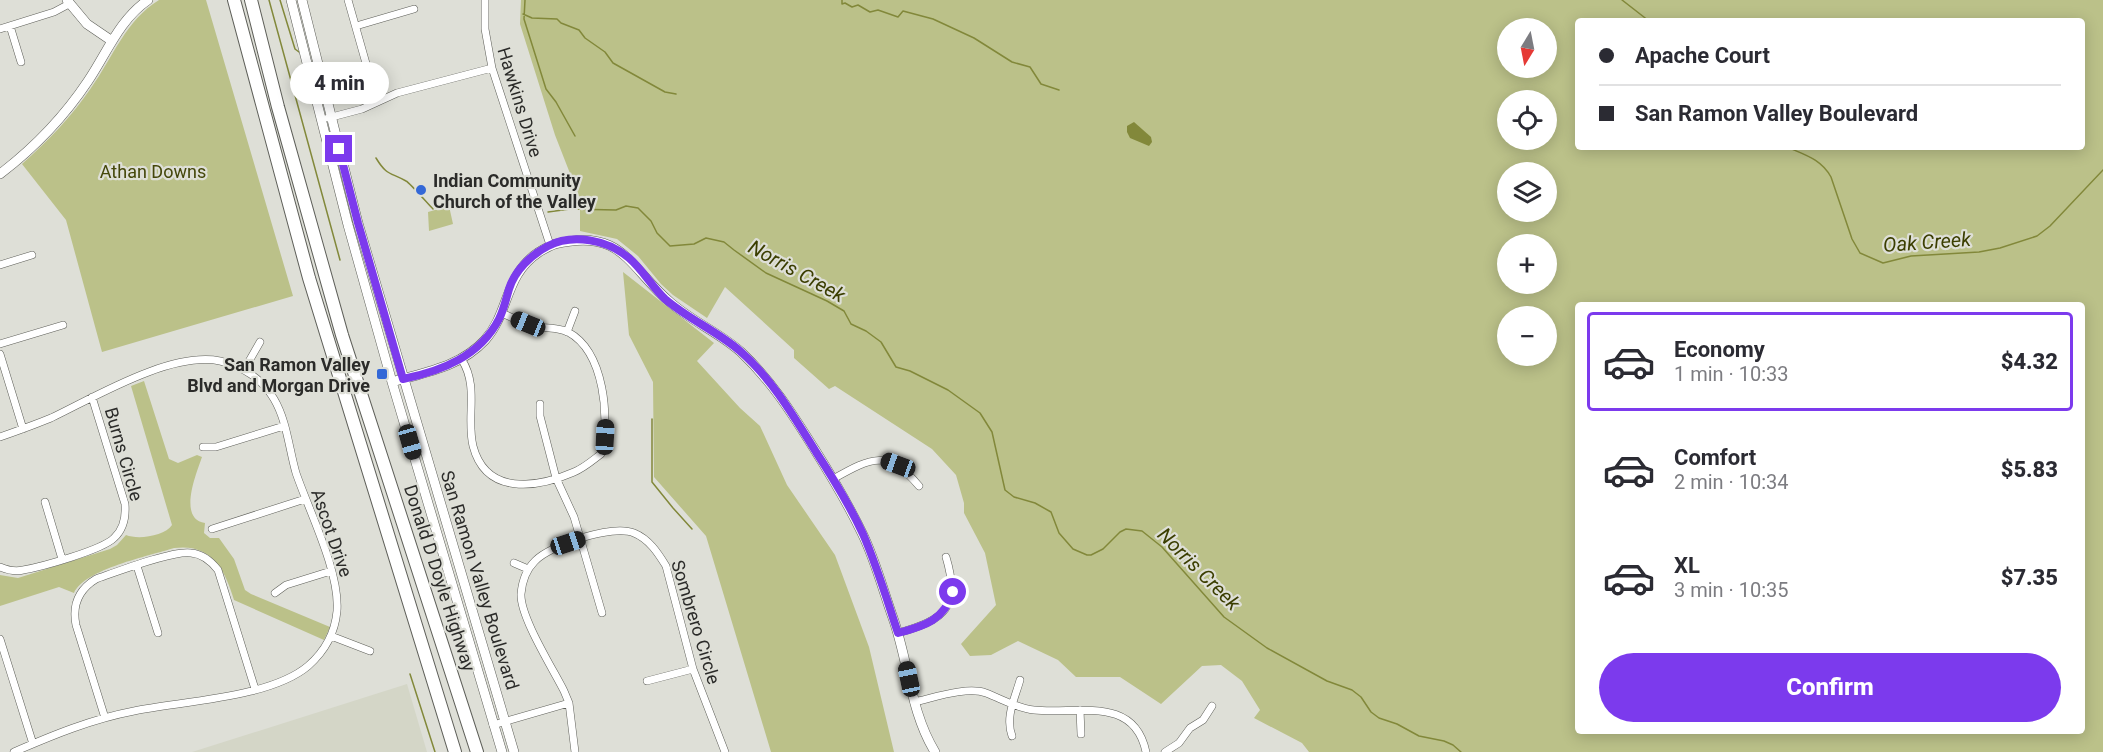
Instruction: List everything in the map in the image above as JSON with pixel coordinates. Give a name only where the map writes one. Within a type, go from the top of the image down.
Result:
[{"type":"highway","name":"Donald D Doyle Highway","points":[[234,0],[312,288],[455,752]]},
{"type":"highway","name":"Donald D Doyle Highway","points":[[251,0],[278,107],[342,335],[477,752]]},
{"type":"main road","name":"San Ramon Valley Boulevard","points":[[291,0],[514,752]]},
{"type":"main road","name":"San Ramon Valley Boulevard","points":[[302,0],[346,218],[392,382],[502,752]]},
{"type":"main road","points":[[0,174],[29,150],[62,116],[92,75],[126,21],[145,1]]},
{"type":"main road","points":[[68,2],[87,24],[112,41]]},
{"type":"main road","points":[[392,382],[462,360],[485,340],[502,313],[510,285],[519,270],[534,255],[550,245],[573,240],[593,241],[613,248],[629,258],[656,290],[673,305],[739,350],[761,371],[788,405],[863,534],[898,633],[914,702],[935,752]]},
{"type":"street","points":[[348,0],[377,102]]},
{"type":"street","name":"Hawkins Drive","points":[[485,0],[485,29],[492,68],[550,245]]},
{"type":"street","points":[[0,29],[54,12],[68,2]]},
{"type":"street","points":[[356,26],[414,9]]},
{"type":"street","points":[[9,26],[21,62]]},
{"type":"street","points":[[326,118],[362,109],[398,93],[492,68]]},
{"type":"street","points":[[0,265],[33,255]]},
{"type":"street","points":[[567,332],[576,310]]},
{"type":"street","points":[[462,360],[469,374],[471,386],[473,446],[483,466],[498,479],[524,485],[556,478],[575,472],[605,455],[606,419],[597,370],[588,352],[567,332],[528,324],[502,313]]},
{"type":"street","points":[[0,344],[63,325]]},
{"type":"street","points":[[244,370],[260,342]]},
{"type":"street","points":[[0,354],[23,429]]},
{"type":"street","name":"Ascot Drive","points":[[0,437],[23,429],[140,376],[193,361],[217,360],[244,370],[262,384],[278,406],[305,499],[331,571],[336,590],[337,609],[331,636],[320,653],[301,671],[284,680],[228,696],[143,709],[105,718],[74,727],[14,752]]},
{"type":"street","name":"Burns Circle","points":[[0,567],[21,571],[62,559],[111,542],[120,531],[125,520],[124,500],[92,398]]},
{"type":"street","points":[[540,404],[540,416],[556,478],[582,539],[602,614]]},
{"type":"street","points":[[203,447],[216,447],[284,426]]},
{"type":"street","points":[[833,479],[868,461],[885,460],[898,465],[919,486]]},
{"type":"street","points":[[493,486],[498,479]]},
{"type":"street","points":[[212,529],[305,499]]},
{"type":"street","points":[[45,502],[62,559]]},
{"type":"street","name":"Sombrero Circle","points":[[528,569],[541,555],[555,548],[582,539],[634,529],[652,546],[666,566],[693,669],[724,752]]},
{"type":"street","points":[[105,718],[76,625],[75,604],[81,590],[96,579],[183,552],[199,555],[211,561],[220,576],[255,689]]},
{"type":"street","points":[[898,633],[922,626],[949,606],[953,592],[946,557]]},
{"type":"street","points":[[514,563],[528,569],[523,580],[522,605],[526,618],[569,703],[574,752]]},
{"type":"street","points":[[137,566],[158,633]]},
{"type":"street","points":[[275,593],[286,585],[331,571]]},
{"type":"street","points":[[331,636],[370,651]]},
{"type":"street","points":[[0,639],[33,744]]},
{"type":"street","points":[[647,681],[693,669]]},
{"type":"street","points":[[1012,736],[1008,722],[1020,680]]},
{"type":"street","points":[[914,702],[974,690],[1013,705],[1035,710],[1103,710],[1121,717],[1139,734],[1146,752]]},
{"type":"street","points":[[493,725],[569,703]]},
{"type":"street","points":[[1164,752],[1179,743],[1190,728],[1203,720],[1212,706]]},
{"type":"street","points":[[1080,710],[1081,734]]},
{"type":"shaded area","points":[[1134,122],[1151,137],[1152,142],[1149,146],[1130,138],[1127,126]]},
{"type":"shaded area","points":[[407,684],[427,752],[192,752]]},
{"type":"green space","name":"Athan Downs","points":[[159,0],[206,0],[293,296],[102,352],[66,220],[22,164],[68,118],[91,88],[129,28]]},
{"type":"green space","points":[[521,0],[2103,0],[2103,752],[1309,752],[1302,743],[1254,718],[1260,710],[1242,681],[1221,665],[1202,666],[1161,704],[1120,677],[1076,677],[1058,660],[1018,641],[991,655],[970,656],[961,644],[996,605],[985,553],[964,513],[964,503],[956,475],[932,449],[835,386],[829,389],[794,358],[794,350],[725,287],[707,318],[673,295],[638,256],[617,239],[580,231],[580,199],[555,135],[520,24]]},
{"type":"green space","points":[[449,206],[453,224],[429,231],[428,212]]},
{"type":"green space","points":[[623,272],[714,343],[697,361],[740,408],[760,426],[787,485],[835,555],[869,647],[894,752],[771,752],[706,536],[654,477],[653,382],[629,335]]},
{"type":"green space","points":[[144,381],[169,459],[178,463],[197,455],[202,457],[193,483],[190,504],[197,520],[205,523],[204,533],[210,538],[219,538],[234,559],[245,590],[330,627],[324,640],[234,600],[226,578],[214,560],[198,550],[187,548],[174,548],[119,564],[91,577],[74,593],[59,587],[0,606],[0,575],[18,578],[110,549],[126,535],[151,536],[164,532],[172,525],[131,386]]},
{"type":"waterway","points":[[269,0],[340,260]]},
{"type":"waterway","name":"Norris Creek","points":[[280,0],[295,49],[299,52]]},
{"type":"waterway","points":[[525,0],[524,19],[546,89],[575,136]]},
{"type":"waterway","points":[[842,0],[842,4],[845,3],[852,7],[858,5],[870,12],[878,10],[898,17],[903,11],[933,19],[974,38],[1012,62],[1030,67],[1041,84],[1059,90]]},
{"type":"waterway","name":"Oak Creek","points":[[1622,0],[1645,18]]},
{"type":"waterway","points":[[523,14],[532,18],[557,19],[579,30],[585,38],[605,52],[613,63],[665,92],[676,94]]},
{"type":"waterway","name":"Oak Creek","points":[[1794,150],[1812,158],[1827,171],[1852,239],[1860,253],[1883,263],[1911,256],[1979,252],[2037,236],[2050,226],[2103,170]]},
{"type":"waterway","name":"Norris Creek","points":[[376,158],[386,171],[408,183],[433,209]]},
{"type":"waterway","name":"Norris Creek","points":[[548,212],[570,209],[616,210],[626,206],[638,208],[670,246],[694,244],[706,238],[724,242],[766,273],[844,311],[851,324],[881,342],[896,367],[910,371],[948,390],[980,413],[992,432],[1005,490],[1014,497],[1035,503],[1051,512],[1059,533],[1073,549],[1091,555],[1103,549],[1126,529],[1142,531],[1162,547],[1224,617],[1267,648],[1327,681],[1352,690],[1379,718],[1397,724],[1419,736],[1444,741],[1461,752]]},
{"type":"waterway","points":[[652,419],[652,482],[692,529]]},
{"type":"waterway","points":[[410,674],[435,752]]},
{"type":"place","name":"Indian Community Church of the Valley","points":[[421,190]]},
{"type":"place","name":"San Ramon Valley Blvd and Morgan Drive","points":[[382,374]]},
{"type":"route","points":[[339,149],[403,379],[454,364],[480,345],[499,320],[510,285],[519,270],[534,255],[550,245],[573,240],[605,244],[629,258],[656,290],[673,305],[739,350],[761,371],[788,405],[863,534],[898,633],[922,626],[937,617],[949,606],[953,592]]}]
